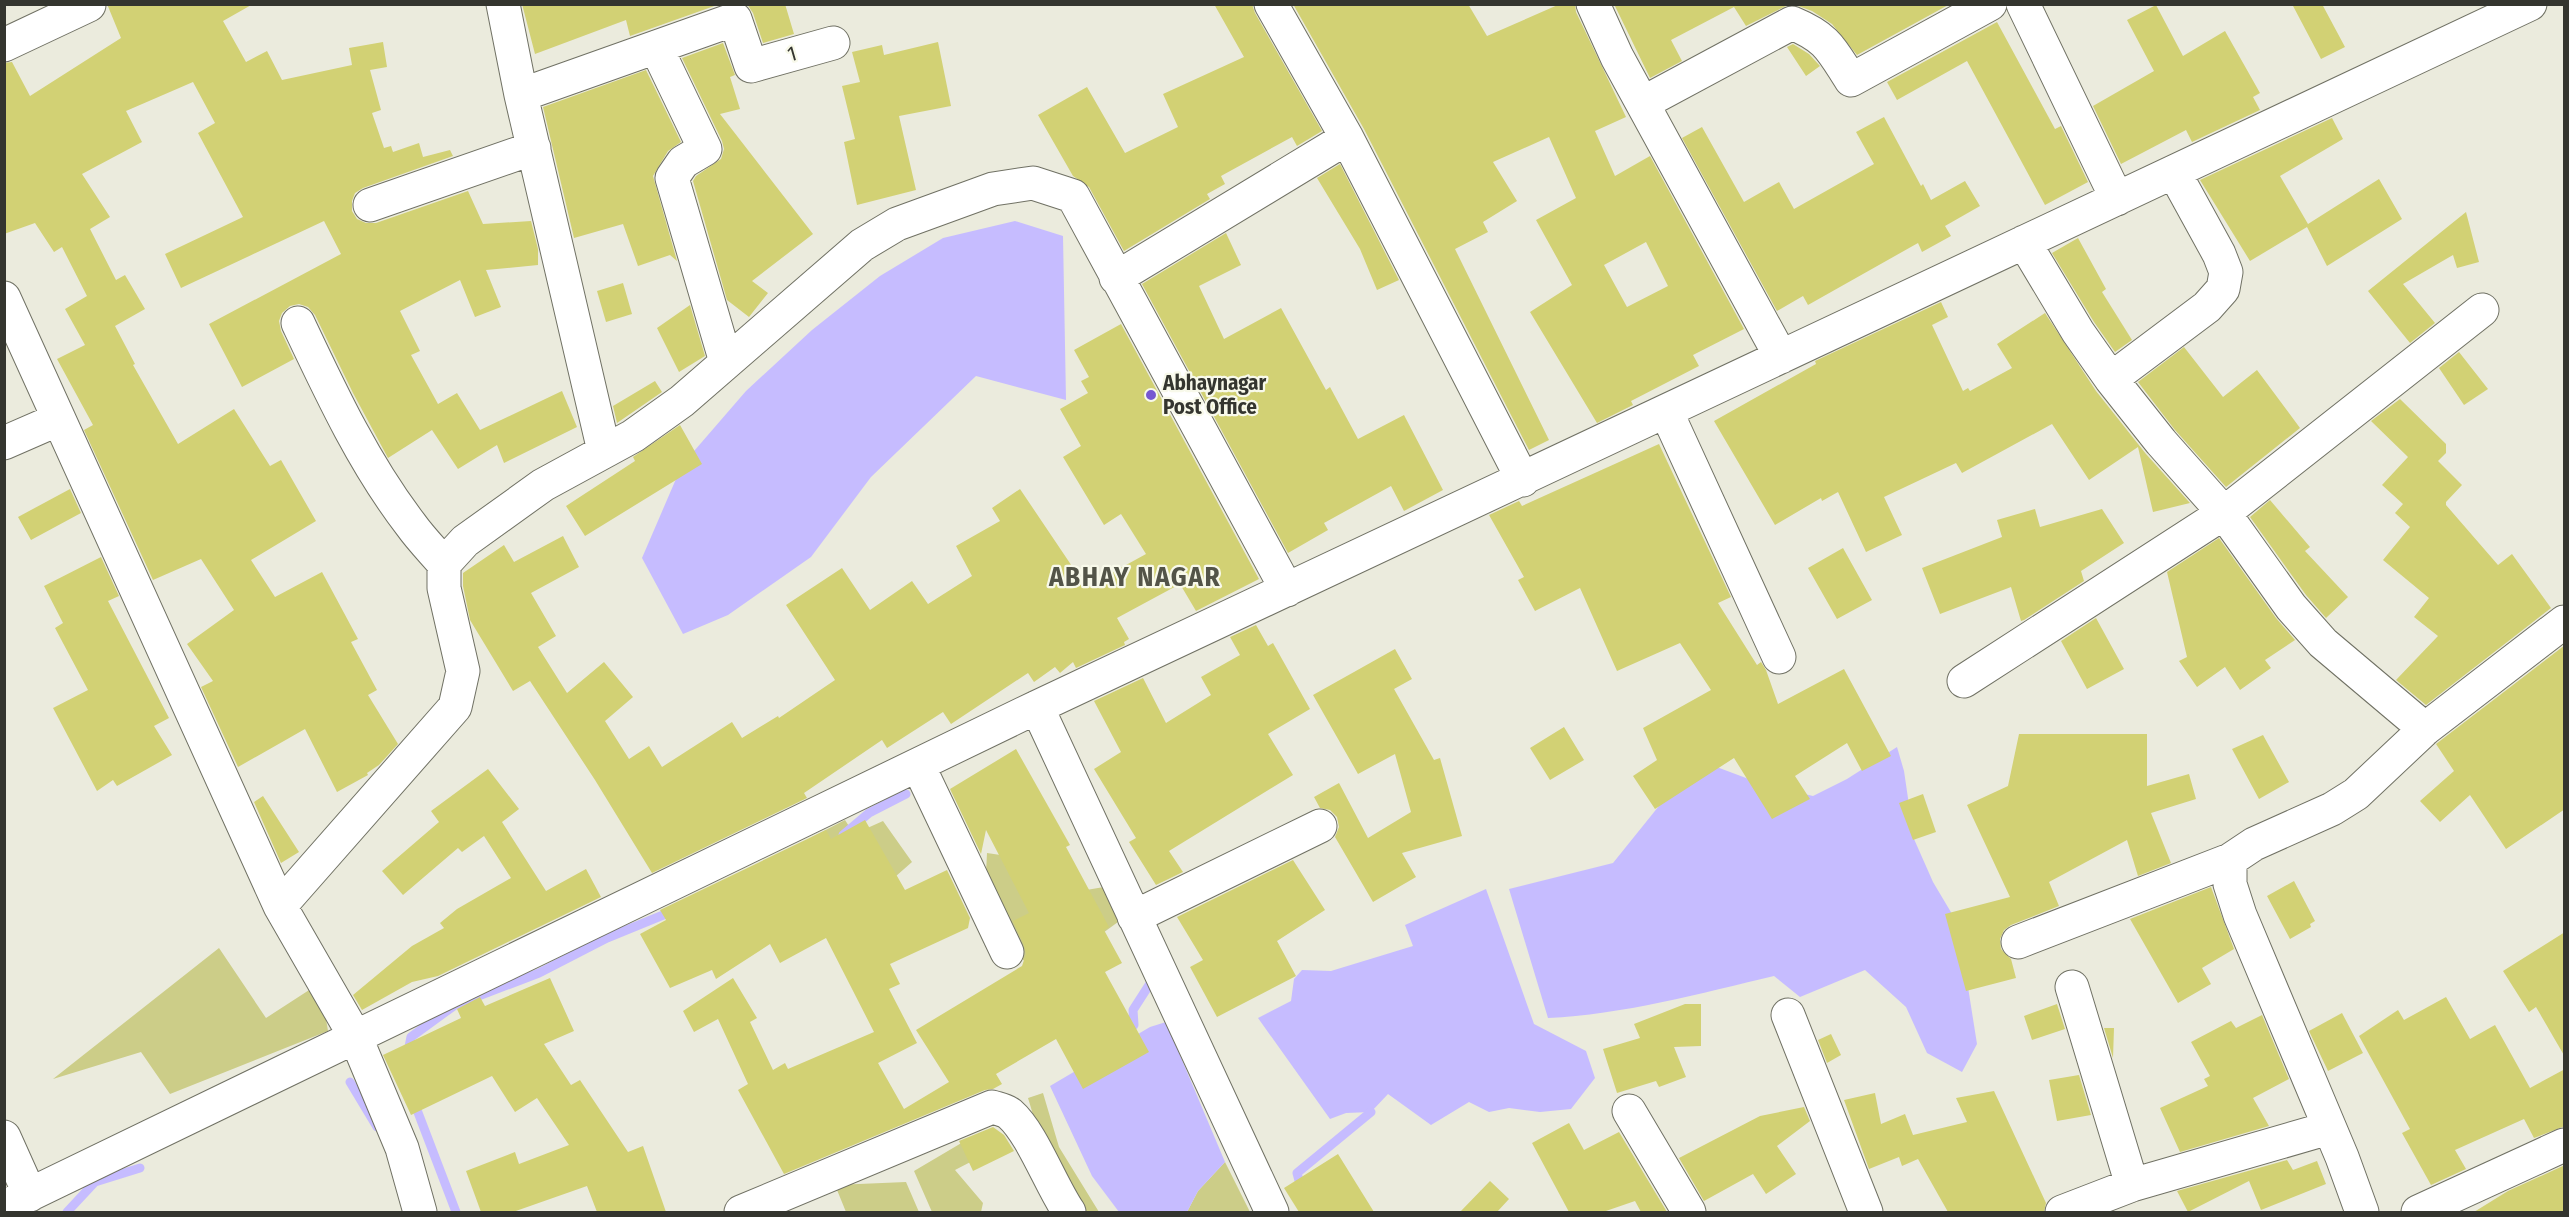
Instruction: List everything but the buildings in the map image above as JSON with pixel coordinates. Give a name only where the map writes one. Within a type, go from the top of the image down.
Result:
[{"type":"street","points":[[503,4],[521,95],[604,451]]},
{"type":"street","points":[[1271,4],[1347,138],[1523,480]]},
{"type":"street","points":[[1593,4],[1617,57],[1781,357]]},
{"type":"street","points":[[1643,103],[1792,23],[1818,34],[1851,80],[1990,4]]},
{"type":"street","points":[[2023,4],[2117,199]]},
{"type":"street","points":[[4,1137],[17,1201],[1037,707],[2530,4]]},
{"type":"street","points":[[4,45],[89,5]]},
{"type":"street","name":"1","points":[[656,47],[735,19],[751,66],[833,43]]},
{"type":"street","points":[[521,95],[656,47],[705,149],[683,162],[672,177],[726,362]]},
{"type":"street","points":[[1116,278],[1347,138]]},
{"type":"street","points":[[370,205],[534,148]]},
{"type":"street","points":[[2111,379],[2207,307],[2223,289],[2226,272],[2219,254],[2174,172]]},
{"type":"street","points":[[444,564],[465,541],[543,485],[633,436],[682,401],[862,244],[897,224],[993,189],[1033,183],[1073,196],[1287,590]]},
{"type":"street","points":[[2024,242],[2078,332],[2111,379],[2161,442],[2224,513],[2291,607],[2323,643],[2425,729]]},
{"type":"street","points":[[4,298],[280,906],[356,1038],[402,1148],[420,1212]]},
{"type":"street","points":[[1964,681],[2224,513],[2482,310]]},
{"type":"street","points":[[280,906],[455,707],[463,671],[444,588],[444,564],[411,526],[383,486],[355,438],[298,323]]},
{"type":"street","points":[[1666,411],[1779,657]]},
{"type":"street","points":[[4,443],[59,419]]},
{"type":"street","points":[[2018,942],[2230,860],[2253,844],[2332,809],[2356,794],[2425,729],[2565,622]]},
{"type":"street","points":[[1037,707],[1272,1212]]},
{"type":"street","points":[[918,765],[1007,952]]},
{"type":"street","points":[[1134,917],[1320,826]]},
{"type":"street","points":[[2230,860],[2230,884],[2240,915],[2362,1212]]},
{"type":"street","points":[[2072,987],[2132,1185]]},
{"type":"street","points":[[1788,1015],[1866,1212]]},
{"type":"street","points":[[741,1212],[992,1107],[1008,1112],[1022,1127],[1054,1190],[1069,1212]]},
{"type":"street","points":[[1629,1111],[1689,1212]]},
{"type":"street","points":[[2062,1212],[2132,1185],[2329,1128]]},
{"type":"street","points":[[2418,1212],[2565,1145]]},
{"type":"green space","points":[[845,820],[854,834],[883,821],[912,862],[887,884],[812,837]]},
{"type":"green space","points":[[987,853],[1014,857],[1027,900],[1104,887],[1118,922],[1096,938],[1049,988],[1015,951],[985,894]]},
{"type":"green space","points":[[219,948],[266,1018],[320,983],[328,1031],[170,1094],[141,1052],[53,1079]]},
{"type":"green space","points":[[1043,1093],[1059,1147],[1099,1212],[1078,1212],[1044,1151],[1028,1098]]},
{"type":"green space","points":[[975,1135],[984,1155],[955,1170],[983,1203],[981,1212],[932,1212],[914,1171]]},
{"type":"green space","points":[[1225,1162],[1250,1212],[1187,1212],[1198,1191]]},
{"type":"green space","points":[[906,1182],[919,1212],[846,1212],[835,1185]]},
{"type":"shaded area","points":[[1015,221],[1063,236],[1066,400],[976,376],[871,477],[811,557],[728,615],[683,634],[642,558],[682,465],[746,391],[812,330],[880,276],[943,238]]},
{"type":"shaded area","points":[[1897,747],[1904,771],[1914,839],[1933,882],[1958,924],[1977,1044],[1962,1072],[1927,1053],[1906,1007],[1865,970],[1800,997],[1774,976],[1633,1008],[1548,1018],[1509,889],[1613,863],[1671,791],[1706,763],[1762,784],[1813,796],[1847,779]]},
{"type":"shaded area","points":[[1486,889],[1534,1024],[1586,1051],[1595,1078],[1571,1109],[1540,1112],[1509,1108],[1489,1112],[1469,1102],[1431,1125],[1388,1094],[1371,1112],[1346,1113],[1330,1119],[1258,1018],[1291,1001],[1294,979],[1302,970],[1331,971],[1413,946],[1405,925]]},
{"type":"shaded area","points":[[1166,1022],[1225,1162],[1198,1191],[1187,1212],[1119,1212],[1092,1176],[1050,1086],[1150,1027]]},
{"type":"waterway","points":[[843,835],[869,813],[906,794]]},
{"type":"waterway","points":[[408,1052],[411,1037],[455,1005],[539,973],[607,938],[673,911]]},
{"type":"waterway","points":[[1126,1033],[1134,1025],[1133,1010],[1151,982],[1149,976]]},
{"type":"waterway","points":[[350,1082],[377,1127]]},
{"type":"waterway","points":[[414,1102],[456,1212]]},
{"type":"waterway","points":[[1301,1188],[1297,1173],[1371,1112]]},
{"type":"waterway","points":[[67,1212],[95,1182],[140,1168]]},
{"type":"place","name":"Abhaynagar Post Office","points":[[1151,395]]},
{"type":"district","name":"ABHAY NAGAR","points":[[1135,577]]}]
